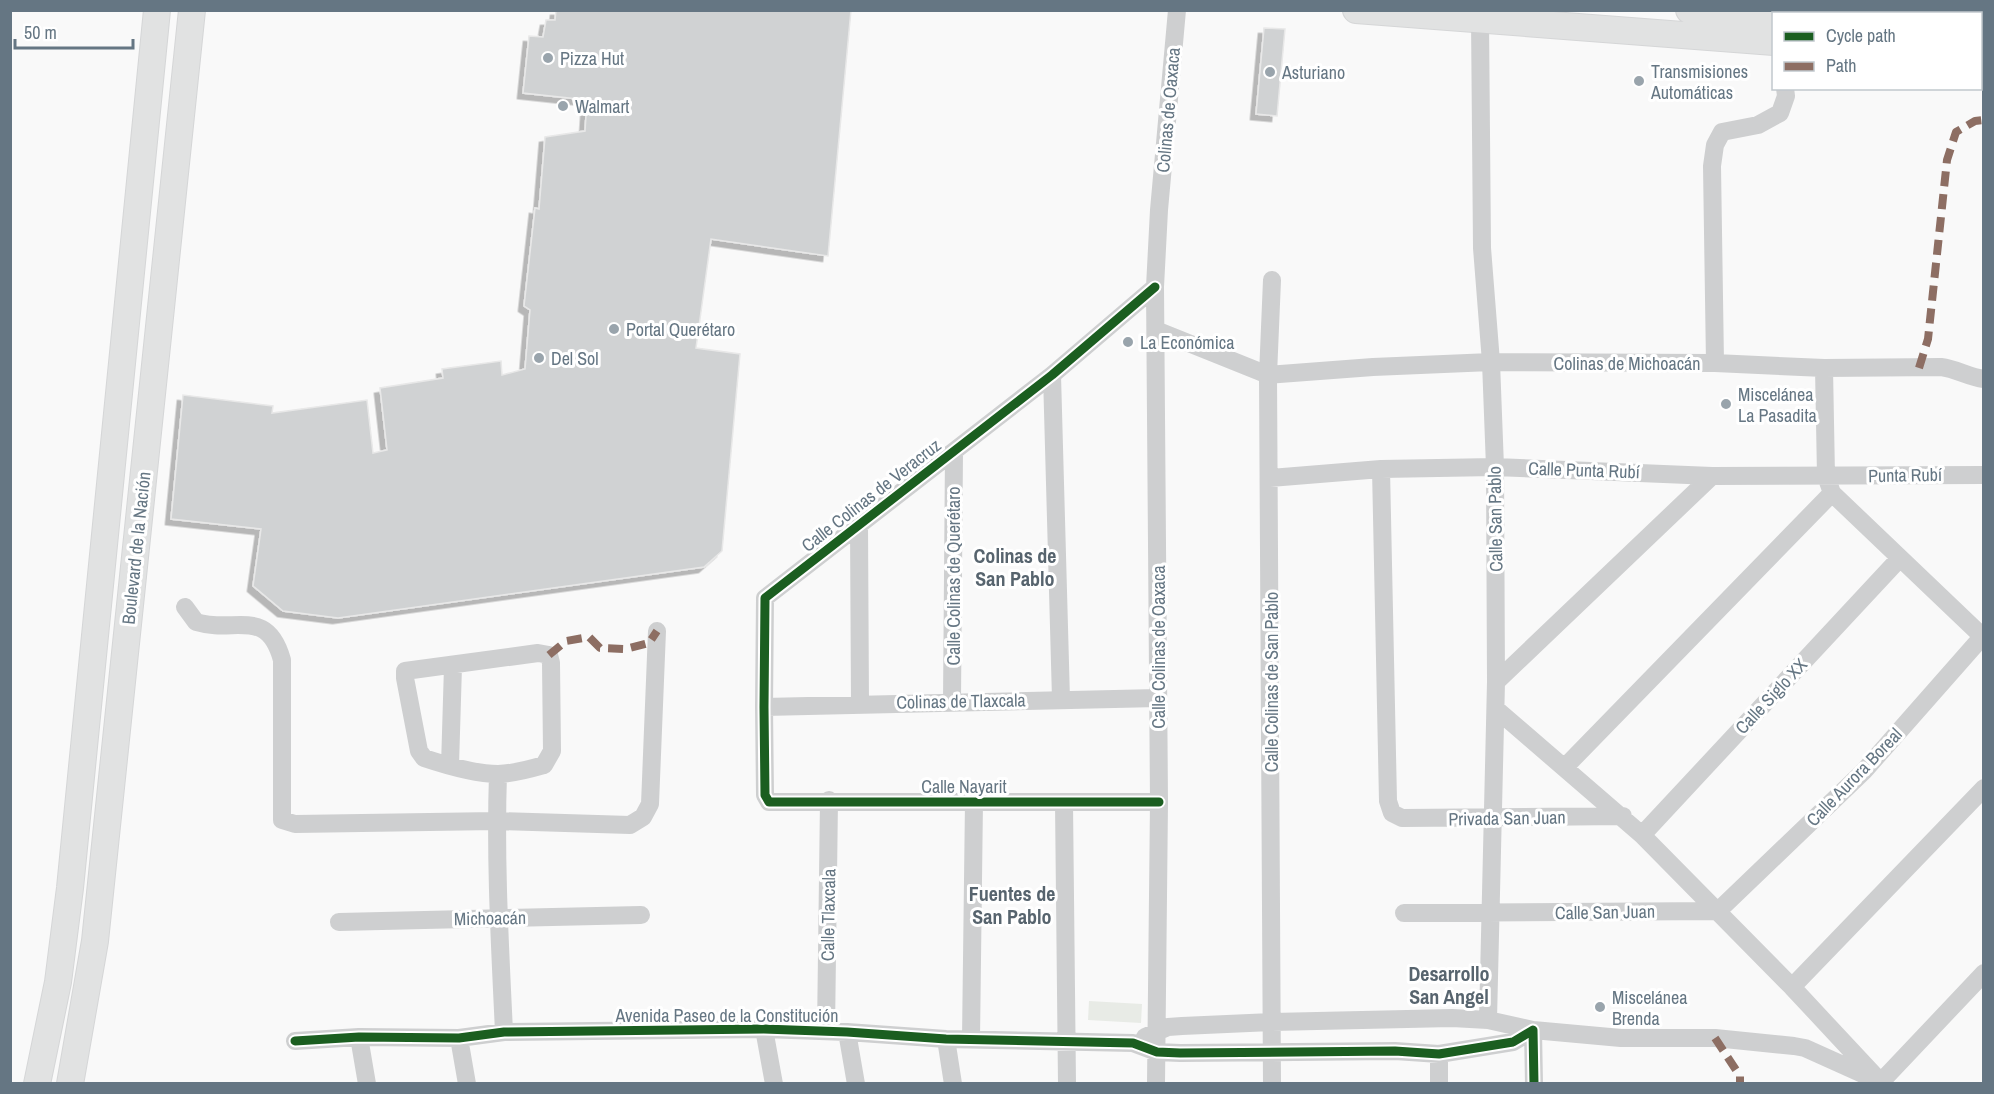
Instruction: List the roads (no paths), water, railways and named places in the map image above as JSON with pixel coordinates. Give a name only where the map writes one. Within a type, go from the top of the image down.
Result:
[{"type":"main road","name":"Boulevard de la Nación","points":[[37,1083],[58,982],[70,888],[157,10]]},
{"type":"main road","name":"Boulevard de la Nación","points":[[70,1083],[95,941],[192,10]]},
{"type":"main road","points":[[1356,10],[1772,42]]},
{"type":"main road","points":[[1689,10],[1772,16]]},
{"type":"street","name":"Colinas de Oaxaca","points":[[1159,210],[1177,10]]},
{"type":"street","name":"Calle San Pablo","points":[[1480,19],[1482,249],[1491,362],[1495,467],[1496,709],[1488,1020]]},
{"type":"street","points":[[1715,363],[1712,166],[1715,145],[1722,132],[1758,125],[1780,113],[1786,96],[1785,90]]},
{"type":"street","name":"Calle Colinas de Oaxaca","points":[[1156,1083],[1159,802],[1155,288],[1159,210]]},
{"type":"street","name":"Calle Colinas de San Pablo","points":[[1272,280],[1268,375],[1272,1083]]},
{"type":"street","name":"Calle Colinas de Veracruz","points":[[769,802],[765,795],[765,598],[1052,375],[1155,288]]},
{"type":"street","points":[[1156,330],[1268,375]]},
{"type":"street","name":"Colinas de Michoacán","points":[[1268,375],[1374,367],[1491,362],[1715,363],[1824,368],[1941,367],[1983,379]]},
{"type":"street","points":[[1824,368],[1829,485],[1900,558],[1983,637]]},
{"type":"street","points":[[1052,375],[1061,699]]},
{"type":"street","name":"Calle Colinas de Querétaro","points":[[952,701],[954,452]]},
{"type":"street","name":"Calle Punta Rubí","points":[[1270,478],[1381,469],[1495,467],[1712,476],[1829,485]]},
{"type":"street","name":"Privada San Juan","points":[[1381,469],[1388,801],[1392,813],[1402,818],[1493,819],[1623,816]]},
{"type":"street","name":"Punta Rubí","points":[[1829,485],[1983,475]]},
{"type":"street","points":[[1496,682],[1712,476]]},
{"type":"street","points":[[1565,767],[1829,485]]},
{"type":"street","points":[[859,525],[860,704]]},
{"type":"street","name":"Calle Siglo XX","points":[[1642,835],[1900,558]]},
{"type":"street","points":[[185,607],[196,622],[252,626],[266,630],[277,643],[282,660],[282,819],[295,824],[496,821],[630,825],[643,818],[650,804],[657,632]]},
{"type":"street","name":"Calle Aurora Boreal","points":[[1718,911],[1864,771],[1983,637]]},
{"type":"street","points":[[538,653],[549,655],[552,751],[544,765],[498,774],[450,766],[423,758],[419,751],[405,671],[413,668],[453,666],[538,653]]},
{"type":"street","points":[[450,766],[453,666]]},
{"type":"street","name":"Colinas de Tlaxcala","points":[[764,707],[1158,698]]},
{"type":"street","points":[[1496,709],[1623,816],[1792,987],[1881,1083],[1983,973]]},
{"type":"street","points":[[498,774],[496,821],[498,918],[504,1032]]},
{"type":"street","points":[[1792,987],[1983,788]]},
{"type":"street","name":"Calle Nayarit","points":[[769,802],[829,800],[950,803],[974,801],[1159,802]]},
{"type":"street","name":"Calle Tlaxcala","points":[[826,1031],[829,800]]},
{"type":"street","points":[[971,1039],[974,801]]},
{"type":"street","points":[[1064,803],[1067,1083]]},
{"type":"street","name":"Calle San Juan","points":[[1492,913],[1718,911]]},
{"type":"street","points":[[1404,913],[1492,913]]},
{"type":"street","name":"Michoacán","points":[[339,922],[641,915]]},
{"type":"street","name":"Avenida Paseo de la Constitución","points":[[1133,1043],[1155,1032],[1182,1026],[1452,1018],[1488,1020],[1533,1030],[1621,1038],[1715,1038],[1794,1046],[1805,1048],[1881,1083]]},
{"type":"street","points":[[764,1029],[774,1083]]},
{"type":"street","name":"Avenida Paseo de la Constitución","points":[[295,1041],[359,1037],[459,1038],[504,1032],[764,1029],[946,1039],[1133,1043],[1157,1052]]},
{"type":"street","points":[[1157,1052],[1395,1051],[1439,1054],[1513,1042],[1533,1030],[1534,1083]]},
{"type":"street","points":[[847,1032],[856,1083]]},
{"type":"street","points":[[359,1037],[368,1083]]},
{"type":"street","points":[[459,1038],[467,1083]]},
{"type":"street","points":[[946,1039],[953,1083]]},
{"type":"street","points":[[1439,1054],[1439,1083]]},
{"type":"place","name":"Pizza Hut","points":[[548,58]]},
{"type":"place","name":"Asturiano","points":[[1270,72]]},
{"type":"place","name":"Transmisiones Automáticas","points":[[1639,81]]},
{"type":"place","name":"Walmart","points":[[563,106]]},
{"type":"place","name":"Portal Querétaro","points":[[614,329]]},
{"type":"place","name":"La Económica","points":[[1128,342]]},
{"type":"place","name":"Del Sol","points":[[539,358]]},
{"type":"place","name":"Miscelánea La Pasadita","points":[[1726,404]]},
{"type":"place","name":"Miscelánea Brenda","points":[[1600,1007]]},
{"type":"district","name":"Colinas de San Pablo","points":[[1015,566]]},
{"type":"district","name":"Fuentes de San Pablo","points":[[1012,904]]},
{"type":"district","name":"Desarrollo San Angel","points":[[1449,984]]}]
